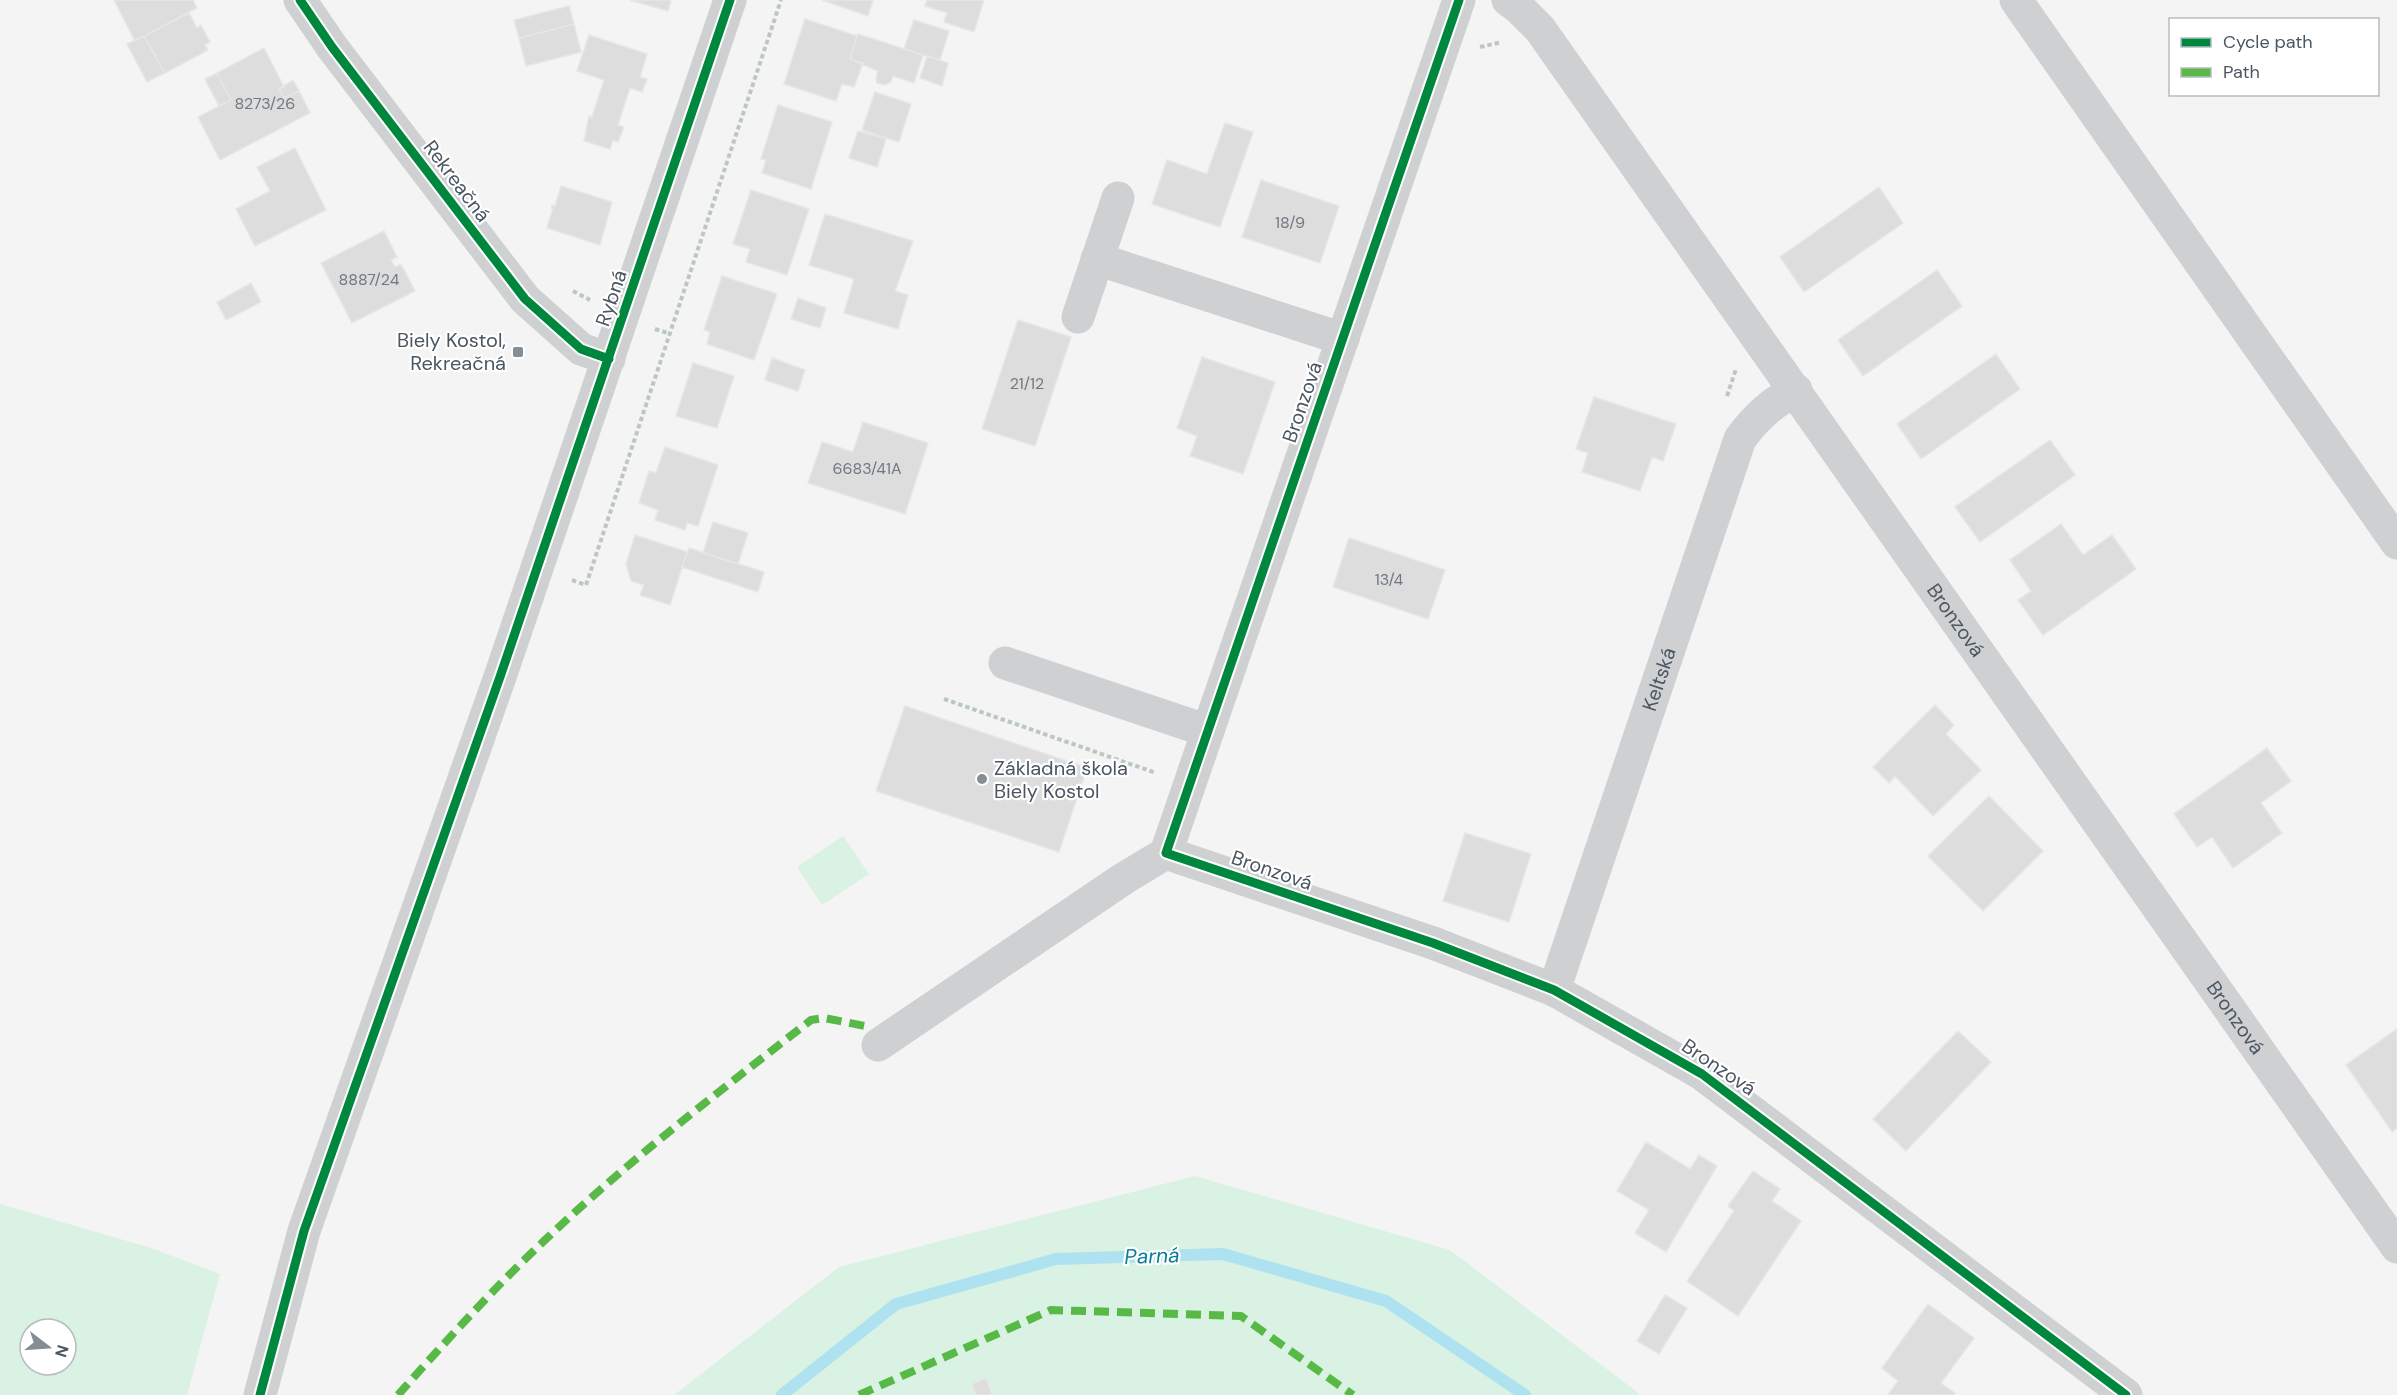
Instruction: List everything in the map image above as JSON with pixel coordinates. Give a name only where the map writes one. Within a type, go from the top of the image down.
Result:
[{"type":"street","name":"Rekreačná","points":[[300,0],[332,47],[525,299],[581,349],[609,359]]},
{"type":"street","name":"Rybná","points":[[260,1395],[304,1231],[538,568],[730,0]]},
{"type":"street","name":"Bronzová","points":[[1459,0],[1166,853],[1432,943],[1554,990],[1702,1074],[2126,1395]]},
{"type":"street","name":"Bronzová","points":[[1508,0],[1540,29],[2397,1247]]},
{"type":"street","points":[[2016,0],[2397,543]]},
{"type":"street","points":[[1078,316],[1118,198]]},
{"type":"street","points":[[1097,259],[1343,339]]},
{"type":"street","name":"Keltská","points":[[1554,990],[1740,439],[1752,422],[1773,402],[1796,390]]},
{"type":"street","points":[[1005,663],[1208,731]]},
{"type":"street","points":[[878,1045],[1123,879],[1166,853]]},
{"type":"path","points":[[538,568],[586,585],[781,0]]},
{"type":"path","points":[[568,288],[623,318],[671,334]]},
{"type":"path","points":[[944,699],[1166,776]]},
{"type":"green space","points":[[843,836],[869,874],[822,905],[797,867]]},
{"type":"green space","points":[[1195,1176],[1450,1250],[1641,1395],[674,1395],[839,1267]]},
{"type":"green space","points":[[0,1204],[151,1248],[220,1274],[187,1395],[0,1395]]},
{"type":"building","points":[[114,0],[193,0],[197,8],[135,41]]},
{"type":"building","points":[[630,0],[671,0],[668,11]]},
{"type":"building","points":[[822,0],[873,0],[868,16]]},
{"type":"building","points":[[927,0],[984,0],[974,32],[944,22],[947,13],[925,6]]},
{"type":"building","points":[[569,6],[574,24],[519,38],[514,20]]},
{"type":"building","points":[[189,13],[197,28],[201,25],[210,42],[205,45],[208,50],[165,73],[144,36]]},
{"type":"building","points":[[805,19],[857,36],[850,59],[863,63],[854,87],[842,84],[836,101],[784,84]]},
{"type":"building","points":[[914,20],[949,31],[940,60],[904,49]]},
{"type":"building","points":[[574,24],[581,52],[526,66],[519,38]]},
{"type":"building","points":[[858,34],[923,55],[914,83],[893,76],[891,82],[885,85],[877,83],[878,71],[850,59]]},
{"type":"building","points":[[589,35],[647,54],[640,77],[647,79],[642,92],[630,88],[618,125],[624,127],[618,142],[613,140],[610,149],[584,141],[589,116],[592,117],[604,80],[577,71]]},
{"type":"building","points":[[144,36],[165,73],[147,82],[127,44]]},
{"type":"building","points":[[264,48],[284,87],[279,89],[284,98],[299,91],[310,113],[220,160],[198,117],[231,100],[217,73]]},
{"type":"building","points":[[927,56],[948,63],[942,86],[920,78]]},
{"type":"building","points":[[217,73],[231,100],[219,106],[205,79]]},
{"type":"building","points":[[293,80],[299,91],[284,98],[279,89]]},
{"type":"building","points":[[875,92],[911,104],[899,142],[862,130]]},
{"type":"building","points":[[778,105],[832,122],[811,189],[762,173],[766,160],[761,159]]},
{"type":"building","points":[[1225,123],[1253,132],[1220,227],[1152,204],[1167,160],[1207,174]]},
{"type":"building","points":[[858,131],[886,139],[877,167],[849,158]]},
{"type":"building","points":[[295,148],[326,210],[255,246],[236,209],[270,191],[257,167]]},
{"type":"building","points":[[1261,180],[1339,206],[1320,263],[1242,237]]},
{"type":"building","points":[[561,186],[612,202],[600,245],[547,228],[552,205],[555,206]]},
{"type":"building","points":[[1879,187],[1903,223],[1804,292],[1780,257]]},
{"type":"building","points":[[751,190],[809,209],[787,275],[746,262],[750,249],[733,244]]},
{"type":"building","points":[[825,214],[913,241],[895,291],[908,295],[898,329],[844,313],[854,279],[809,265]]},
{"type":"building","points":[[384,231],[397,257],[391,260],[395,267],[401,264],[415,291],[352,323],[321,263]]},
{"type":"building","points":[[1937,270],[1962,306],[1863,376],[1838,340]]},
{"type":"building","points":[[722,276],[777,294],[754,360],[707,344],[710,332],[704,330]]},
{"type":"building","points":[[251,283],[261,302],[226,320],[217,302]]},
{"type":"building","points":[[798,298],[826,308],[820,328],[791,319]]},
{"type":"building","points":[[1018,320],[1071,337],[1035,446],[982,429]]},
{"type":"building","points":[[1996,354],[2020,389],[1921,459],[1897,424]]},
{"type":"building","points":[[1202,357],[1275,382],[1243,474],[1190,456],[1197,436],[1177,428]]},
{"type":"building","points":[[772,358],[805,370],[798,391],[765,380]]},
{"type":"building","points":[[693,363],[734,376],[717,428],[676,416]]},
{"type":"building","points":[[1594,397],[1676,424],[1663,461],[1652,457],[1640,491],[1582,472],[1588,453],[1576,449]]},
{"type":"building","points":[[863,422],[928,443],[905,514],[808,483],[822,442],[853,452]]},
{"type":"building","points":[[2050,440],[2075,475],[1980,542],[1955,507]]},
{"type":"building","points":[[665,447],[718,465],[698,526],[687,523],[685,530],[655,520],[658,510],[639,503],[649,471],[656,473]]},
{"type":"building","points":[[713,522],[748,533],[738,564],[703,553]]},
{"type":"building","points":[[2061,524],[2083,555],[2112,535],[2136,569],[2043,635],[2018,600],[2031,591],[2010,560]]},
{"type":"building","points":[[635,535],[687,552],[670,605],[640,595],[644,585],[631,581],[626,564]]},
{"type":"building","points":[[1349,538],[1445,570],[1428,619],[1333,587]]},
{"type":"building","points":[[689,548],[764,572],[758,592],[682,567]]},
{"type":"building","points":[[1935,705],[1954,725],[1946,734],[1981,770],[1933,816],[1895,776],[1889,783],[1873,767]]},
{"type":"building","name":"Základná škola Biely Kostol","points":[[905,706],[1087,768],[1059,852],[876,791]]},
{"type":"building","points":[[2267,748],[2291,781],[2261,803],[2282,833],[2233,868],[2212,837],[2197,847],[2174,814]]},
{"type":"building","points":[[1989,796],[2043,851],[1983,911],[1928,856]]},
{"type":"building","points":[[1465,833],[1531,854],[1509,922],[1443,901]]},
{"type":"building","points":[[2397,1029],[2397,1128],[2392,1132],[2346,1065]]},
{"type":"building","points":[[1958,1031],[1991,1062],[1906,1151],[1873,1119]]},
{"type":"building","points":[[1646,1142],[1690,1169],[1699,1155],[1717,1166],[1666,1252],[1635,1233],[1649,1210],[1617,1191]]},
{"type":"building","points":[[1753,1171],[1780,1189],[1772,1201],[1801,1221],[1738,1316],[1687,1281],[1734,1211],[1728,1206]]},
{"type":"building","points":[[1665,1295],[1687,1308],[1659,1354],[1637,1341]]},
{"type":"building","points":[[1928,1304],[1974,1338],[1941,1383],[1955,1393],[1954,1395],[1888,1395],[1898,1381],[1882,1368]]},
{"type":"building","points":[[986,1378],[992,1395],[976,1395],[972,1384]]},
{"type":"waterway","name":"Parná","points":[[782,1395],[896,1304],[1056,1259],[1223,1254],[1386,1301],[1525,1395]]},
{"type":"marked path","points":[[398,1395],[470,1316],[545,1240],[609,1182],[709,1100],[811,1020],[824,1018],[865,1026]]},
{"type":"marked path","points":[[859,1395],[1051,1310],[1241,1316],[1353,1395]]},
{"type":"cycle path","points":[[300,0],[332,47],[525,299],[581,349],[609,359]]},
{"type":"cycle path","points":[[260,1395],[304,1231],[501,674],[730,0]]},
{"type":"cycle path","points":[[1459,0],[1166,853],[1433,943],[1554,990],[1702,1074],[2126,1395]]},
{"type":"place","name":"Biely Kostol, Rekreačná","points":[[518,352]]},
{"type":"place","name":"Základná škola Biely Kostol","points":[[982,779]]}]
